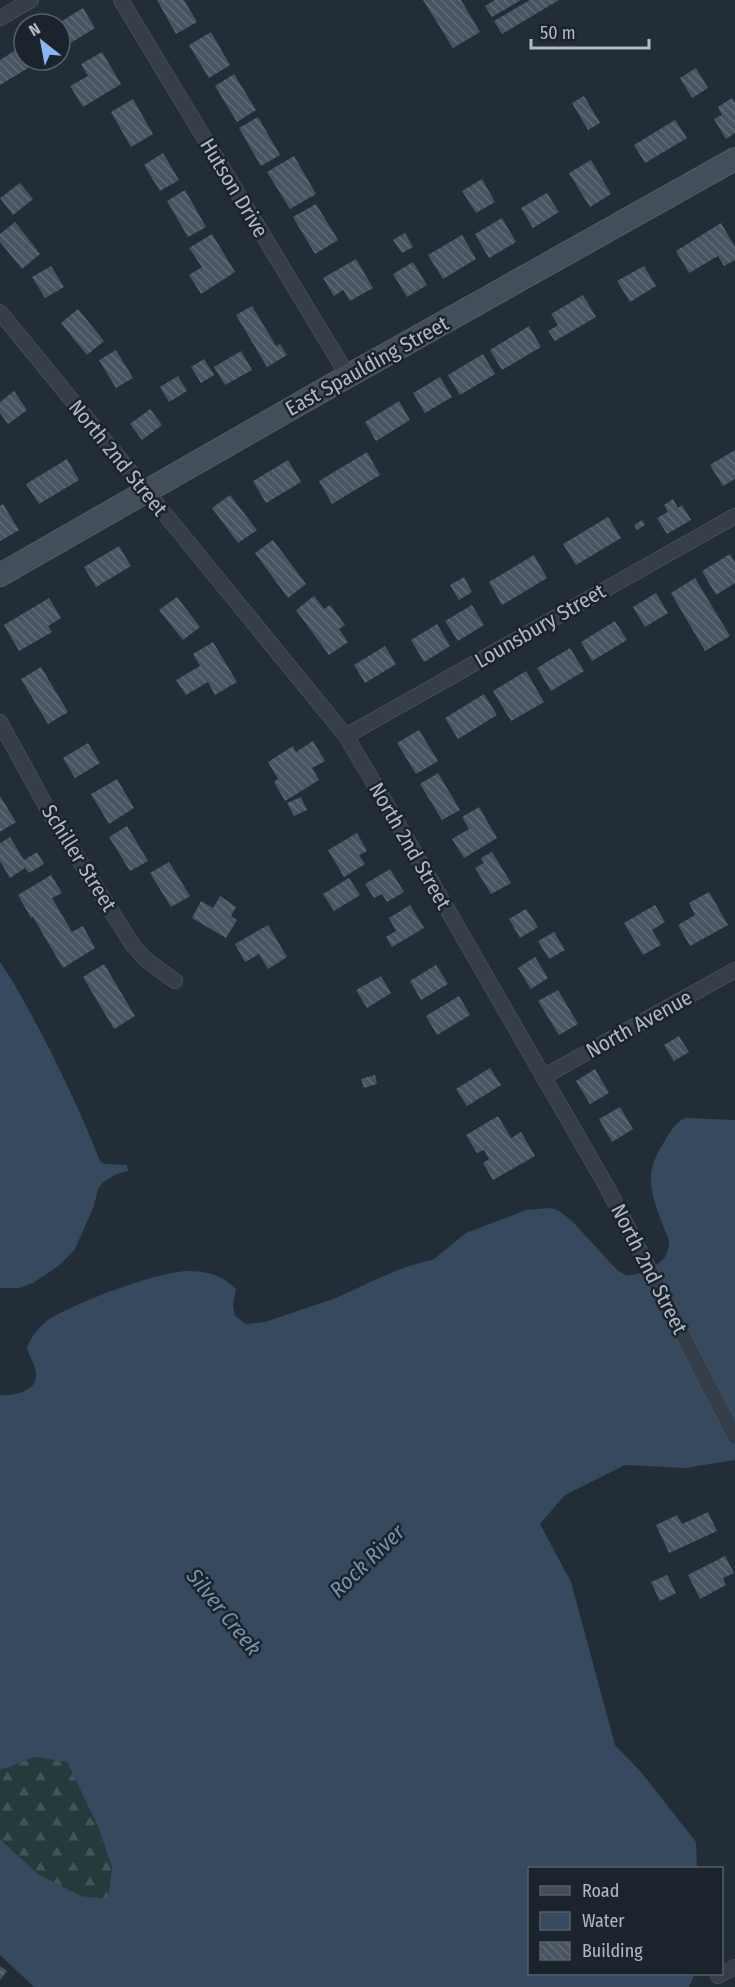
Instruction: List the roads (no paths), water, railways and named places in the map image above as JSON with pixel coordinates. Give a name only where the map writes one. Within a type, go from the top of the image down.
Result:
[{"type":"street","points":[[0,18],[31,0]]},
{"type":"street","name":"Hutson Drive","points":[[121,0],[348,376]]},
{"type":"street","name":"East Spaulding Street","points":[[0,575],[735,159]]},
{"type":"street","name":"North 2nd Street","points":[[0,312],[346,736],[607,1187],[735,1437]]},
{"type":"street","name":"Lounsbury Street","points":[[346,736],[735,516]]},
{"type":"street","name":"Schiller Street","points":[[0,722],[52,817],[132,944],[145,959],[175,981]]},
{"type":"street","name":"North Avenue","points":[[543,1077],[735,970]]},
{"type":"water","points":[[0,962],[50,1050],[100,1161],[105,1164],[127,1165],[128,1171],[103,1182],[98,1189],[94,1206],[75,1249],[61,1264],[33,1283],[19,1288],[0,1288]]},
{"type":"water","points":[[685,1118],[735,1120],[735,1460],[685,1468],[625,1465],[565,1495],[540,1524],[571,1582],[615,1745],[641,1772],[696,1842],[697,1867],[528,1867],[528,1975],[695,1975],[689,1987],[34,1987],[0,1955],[0,1839],[38,1874],[81,1896],[108,1899],[112,1868],[100,1831],[67,1762],[33,1757],[0,1769],[0,1395],[23,1392],[35,1381],[35,1369],[27,1347],[36,1332],[54,1316],[91,1299],[158,1276],[190,1271],[204,1272],[226,1280],[236,1289],[233,1305],[235,1316],[246,1324],[265,1322],[336,1298],[406,1267],[434,1259],[466,1233],[526,1210],[550,1208],[558,1210],[572,1221],[618,1271],[626,1275],[639,1273],[660,1262],[668,1250],[668,1239],[657,1209],[651,1180],[658,1153],[668,1135]]},
{"type":"water label","name":"Rock River","points":[[367,1561]]},
{"type":"water label","name":"Silver Creek","points":[[224,1612]]}]
